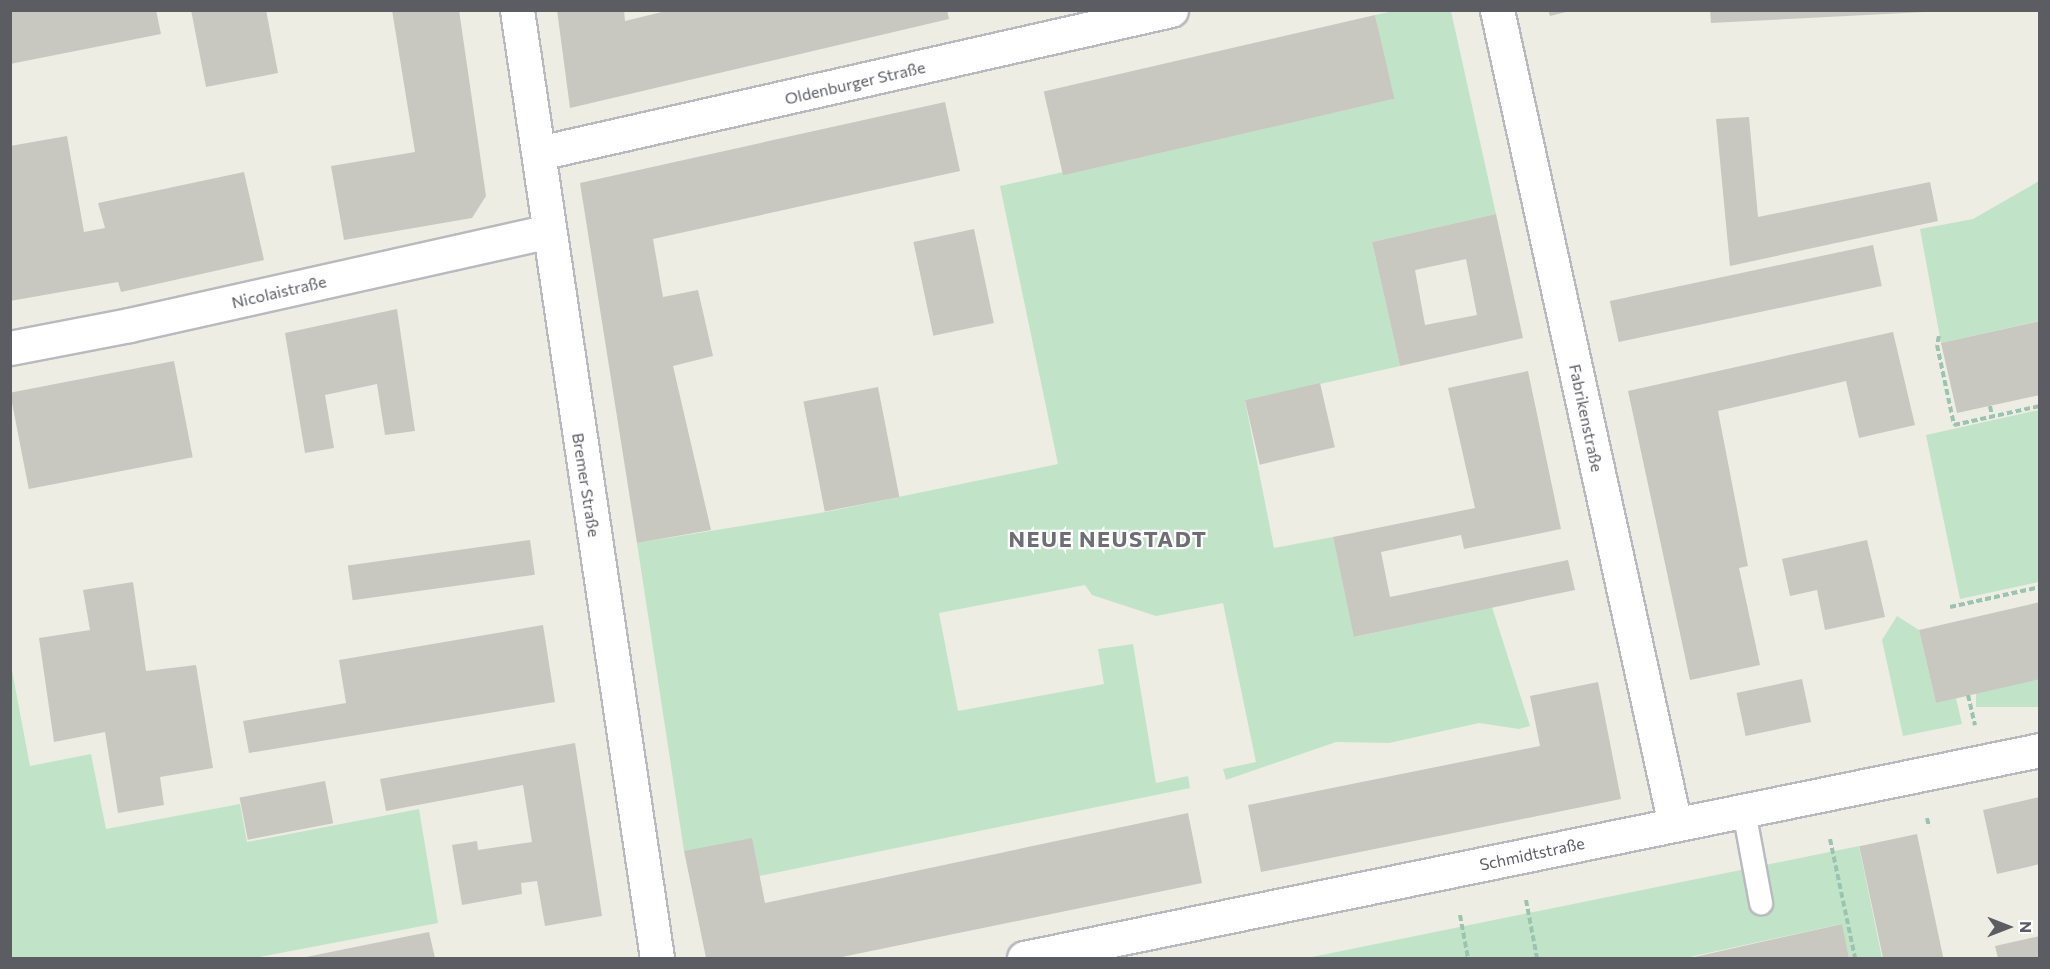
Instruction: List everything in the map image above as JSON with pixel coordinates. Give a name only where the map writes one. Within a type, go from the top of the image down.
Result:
[{"type":"street","name":"Bremer Straße","points":[[517,10],[657,958]]},
{"type":"street","name":"Oldenburger Straße","points":[[539,153],[1171,10]]},
{"type":"street","name":"Fabrikenstraße","points":[[1497,10],[1675,825]]},
{"type":"street","name":"Nicolaistraße","points":[[10,348],[129,325],[548,231]]},
{"type":"street","name":"Schmidtstraße","points":[[1024,958],[1070,954],[2040,750]]},
{"type":"lane","points":[[1744,811],[1761,903]]},
{"type":"path","points":[[1939,336],[1937,345],[1954,425],[2040,405]]},
{"type":"path","points":[[1990,406],[1992,416]]},
{"type":"path","points":[[1950,607],[2040,587]]},
{"type":"path","points":[[1968,695],[1972,714]]},
{"type":"path","points":[[1928,818],[1929,827]]},
{"type":"path","points":[[1830,839],[1855,958]]},
{"type":"path","points":[[1526,900],[1537,958]]},
{"type":"path","points":[[1460,915],[1468,958]]},
{"type":"green space","points":[[1394,11],[1451,11],[1496,214],[1372,242],[1400,366],[1245,401],[1274,548],[1333,537],[1355,637],[1492,607],[1530,726],[1519,729],[1479,723],[1389,743],[1336,742],[1226,780],[1223,769],[1256,762],[1223,603],[1156,616],[1092,595],[1085,585],[939,613],[958,711],[1104,684],[1098,649],[1133,644],[1156,783],[1188,776],[1190,788],[759,876],[684,851],[637,543],[826,512],[1058,464],[1000,186],[1393,99],[1375,15]]},
{"type":"green space","points":[[2039,181],[2039,321],[1941,343],[1920,229],[1973,219]]},
{"type":"green space","points":[[2039,410],[2039,582],[1960,599],[1926,435]]},
{"type":"green space","points":[[1897,616],[1919,630],[1936,703],[1956,698],[1962,724],[1903,736],[1882,640]]},
{"type":"green space","points":[[10,660],[30,766],[91,754],[106,829],[240,804],[247,842],[419,809],[438,923],[254,958],[11,958]]},
{"type":"green space","points":[[1976,679],[2039,679],[2039,707],[1976,707]]},
{"type":"green space","points":[[1859,846],[1882,958],[1849,958],[1841,924],[1685,958],[1307,958]]},
{"type":"building","points":[[10,10],[156,10],[161,34],[10,64]]},
{"type":"building","points":[[191,10],[266,10],[278,73],[206,87]]},
{"type":"building","points":[[392,10],[459,10],[486,196],[472,218],[344,240],[331,166],[415,152]]},
{"type":"building","points":[[557,10],[624,10],[625,21],[670,10],[947,10],[949,19],[570,108]]},
{"type":"building","points":[[1548,10],[1570,10],[1570,11],[1550,16]]},
{"type":"building","points":[[1710,10],[1925,10],[1925,12],[1711,23]]},
{"type":"building","points":[[1375,15],[1394,99],[1063,175],[1044,91]]},
{"type":"building","points":[[945,102],[960,171],[653,239],[663,297],[698,290],[713,356],[673,366],[711,530],[637,543],[580,183]]},
{"type":"building","points":[[1749,117],[1758,217],[1930,182],[1938,221],[1730,266],[1716,119]]},
{"type":"building","points":[[67,136],[84,232],[105,228],[98,203],[244,172],[264,260],[121,292],[118,282],[10,301],[10,146]]},
{"type":"building","points":[[1496,214],[1523,338],[1400,366],[1372,242]],"holes":[[[1466,259],[1477,315],[1425,325],[1415,270]]]},
{"type":"building","points":[[974,229],[994,323],[933,336],[913,242]]},
{"type":"building","points":[[1873,245],[1882,286],[1619,342],[1610,301]]},
{"type":"building","points":[[397,309],[415,431],[385,435],[377,384],[325,395],[334,448],[305,453],[285,333]]},
{"type":"building","points":[[2040,321],[2040,395],[1957,413],[1941,343]]},
{"type":"building","points":[[1893,332],[1915,425],[1859,438],[1846,381],[1718,411],[1748,566],[1739,568],[1760,665],[1690,680],[1628,391]]},
{"type":"building","points":[[174,361],[193,457],[29,489],[10,393]]},
{"type":"building","points":[[1528,371],[1561,529],[1464,549],[1461,535],[1381,552],[1390,597],[1568,560],[1575,590],[1354,637],[1333,537],[1475,508],[1448,388]]},
{"type":"building","points":[[1320,383],[1335,447],[1260,465],[1245,400]]},
{"type":"building","points":[[878,387],[899,497],[825,511],[803,402]]},
{"type":"building","points":[[530,540],[535,575],[353,600],[348,566]]},
{"type":"building","points":[[1867,540],[1885,617],[1825,630],[1817,590],[1790,596],[1782,559]]},
{"type":"building","points":[[133,582],[146,671],[196,665],[213,768],[160,777],[164,805],[118,813],[105,732],[54,742],[39,638],[90,630],[83,590]]},
{"type":"building","points":[[2040,602],[2040,679],[1936,703],[1919,630]]},
{"type":"building","points":[[543,625],[555,702],[249,753],[243,721],[346,703],[339,660]]},
{"type":"building","points":[[1802,679],[1811,722],[1746,736],[1736,693]]},
{"type":"building","points":[[1598,682],[1621,799],[1261,872],[1248,805],[1540,746],[1530,696]]},
{"type":"building","points":[[575,743],[602,916],[545,926],[537,881],[521,883],[522,894],[462,905],[452,845],[477,841],[478,850],[532,842],[523,785],[386,811],[380,779]]},
{"type":"building","points":[[325,781],[333,823],[248,840],[240,798]]},
{"type":"building","points":[[2040,797],[2040,864],[1997,874],[1983,810]]},
{"type":"building","points":[[1188,813],[1202,883],[837,958],[706,958],[684,851],[752,838],[765,903]]},
{"type":"building","points":[[1917,834],[1943,958],[1883,958],[1859,846]]},
{"type":"building","points":[[1842,924],[1849,958],[1690,958]]},
{"type":"building","points":[[429,932],[435,958],[306,958],[306,957]]},
{"type":"building","points":[[2040,936],[2040,958],[1998,958],[1995,946]]},
{"type":"district","name":"NEUE NEUSTADT","points":[[1108,539]]}]
